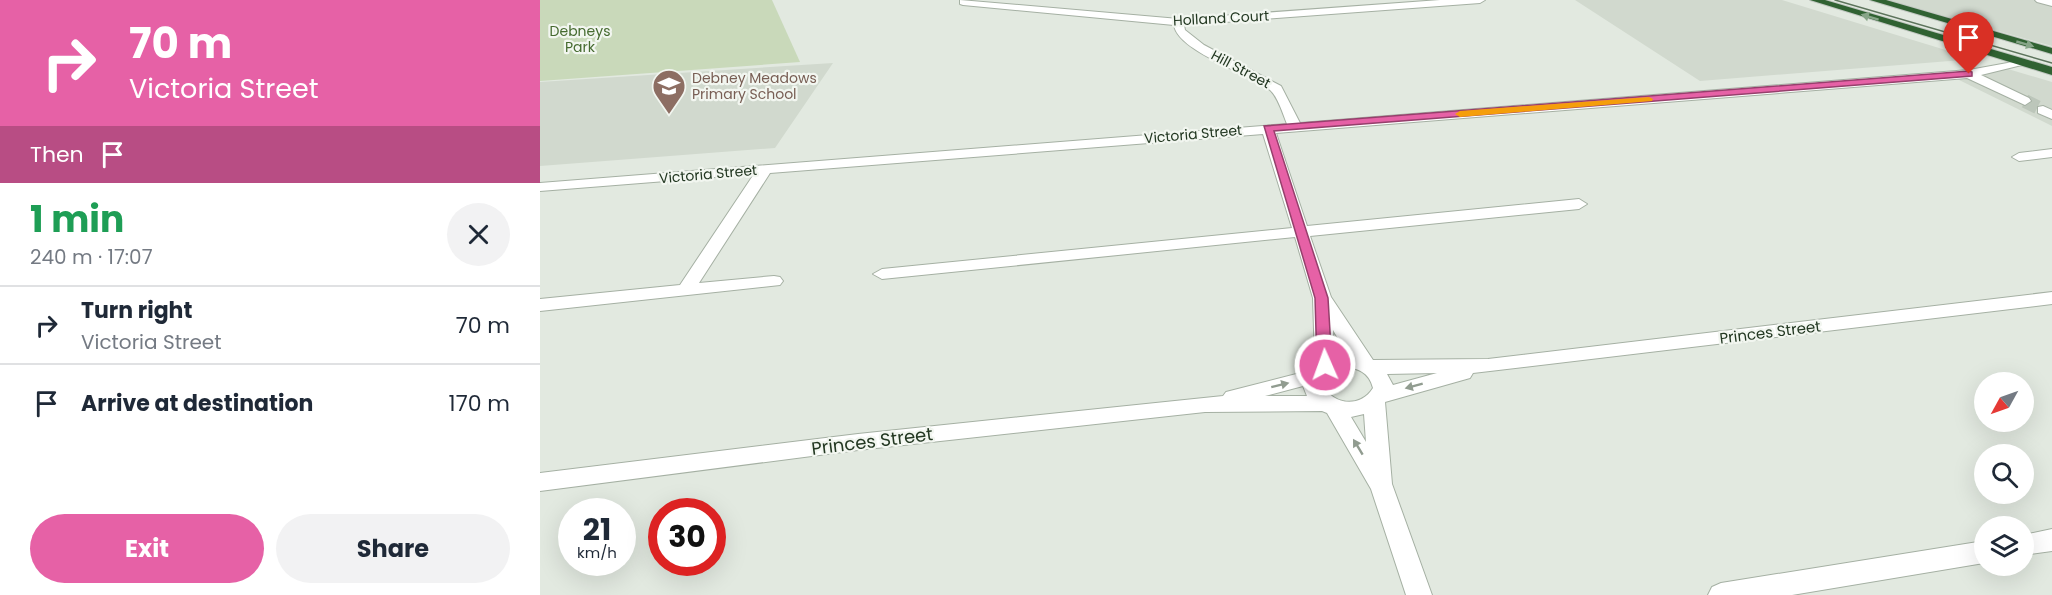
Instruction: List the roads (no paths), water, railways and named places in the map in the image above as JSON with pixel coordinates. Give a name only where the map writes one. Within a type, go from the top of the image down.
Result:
[{"type":"highway","points":[[1815,0],[2052,71]]},
{"type":"highway","points":[[1875,0],[2052,51]]},
{"type":"street","name":"Holland Court","points":[[963,2],[1179,22],[1480,0]]},
{"type":"street","points":[[2040,0],[2052,3]]},
{"type":"street","name":"Hill Street","points":[[1179,22],[1180,32],[1200,47],[1277,88],[1294,126]]},
{"type":"street","name":"Victoria Street","points":[[540,187],[1969,74],[2024,63]]},
{"type":"street","points":[[1969,74],[2025,101]]},
{"type":"street","points":[[1268,128],[1322,298],[1367,365],[1382,380],[1377,399],[1382,487]]},
{"type":"street","points":[[2019,157],[2052,153]]},
{"type":"street","points":[[685,291],[765,169]]},
{"type":"street","points":[[882,274],[1579,204]]},
{"type":"street","points":[[540,305],[774,281]]},
{"type":"street","points":[[1322,298],[1319,371],[1313,391],[1329,405],[1382,487],[1419,595]]},
{"type":"street","name":"Princes Street","points":[[1367,365],[1488,366],[2052,298]]},
{"type":"street","points":[[1319,371],[1343,360],[1367,365]]},
{"type":"street","name":"Princes Street","points":[[1377,399],[1488,366]]},
{"type":"street","name":"Princes Street","points":[[1205,404],[1319,371]]},
{"type":"street","points":[[1329,405],[1356,409],[1377,399]]},
{"type":"street","name":"Princes Street","points":[[540,482],[858,442],[1205,404],[1329,405]]},
{"type":"street","points":[[2034,543],[2052,540]]},
{"type":"street","points":[[1721,595],[1974,554]]},
{"type":"tunnel","points":[[2025,101],[2043,110]]},
{"type":"tram line","points":[[1835,0],[2052,63]]},
{"type":"place","name":"Debney Meadows Primary School","points":[[669,115]]},
{"type":"park label","name":"Debneys Park","points":[[580,40]]}]
